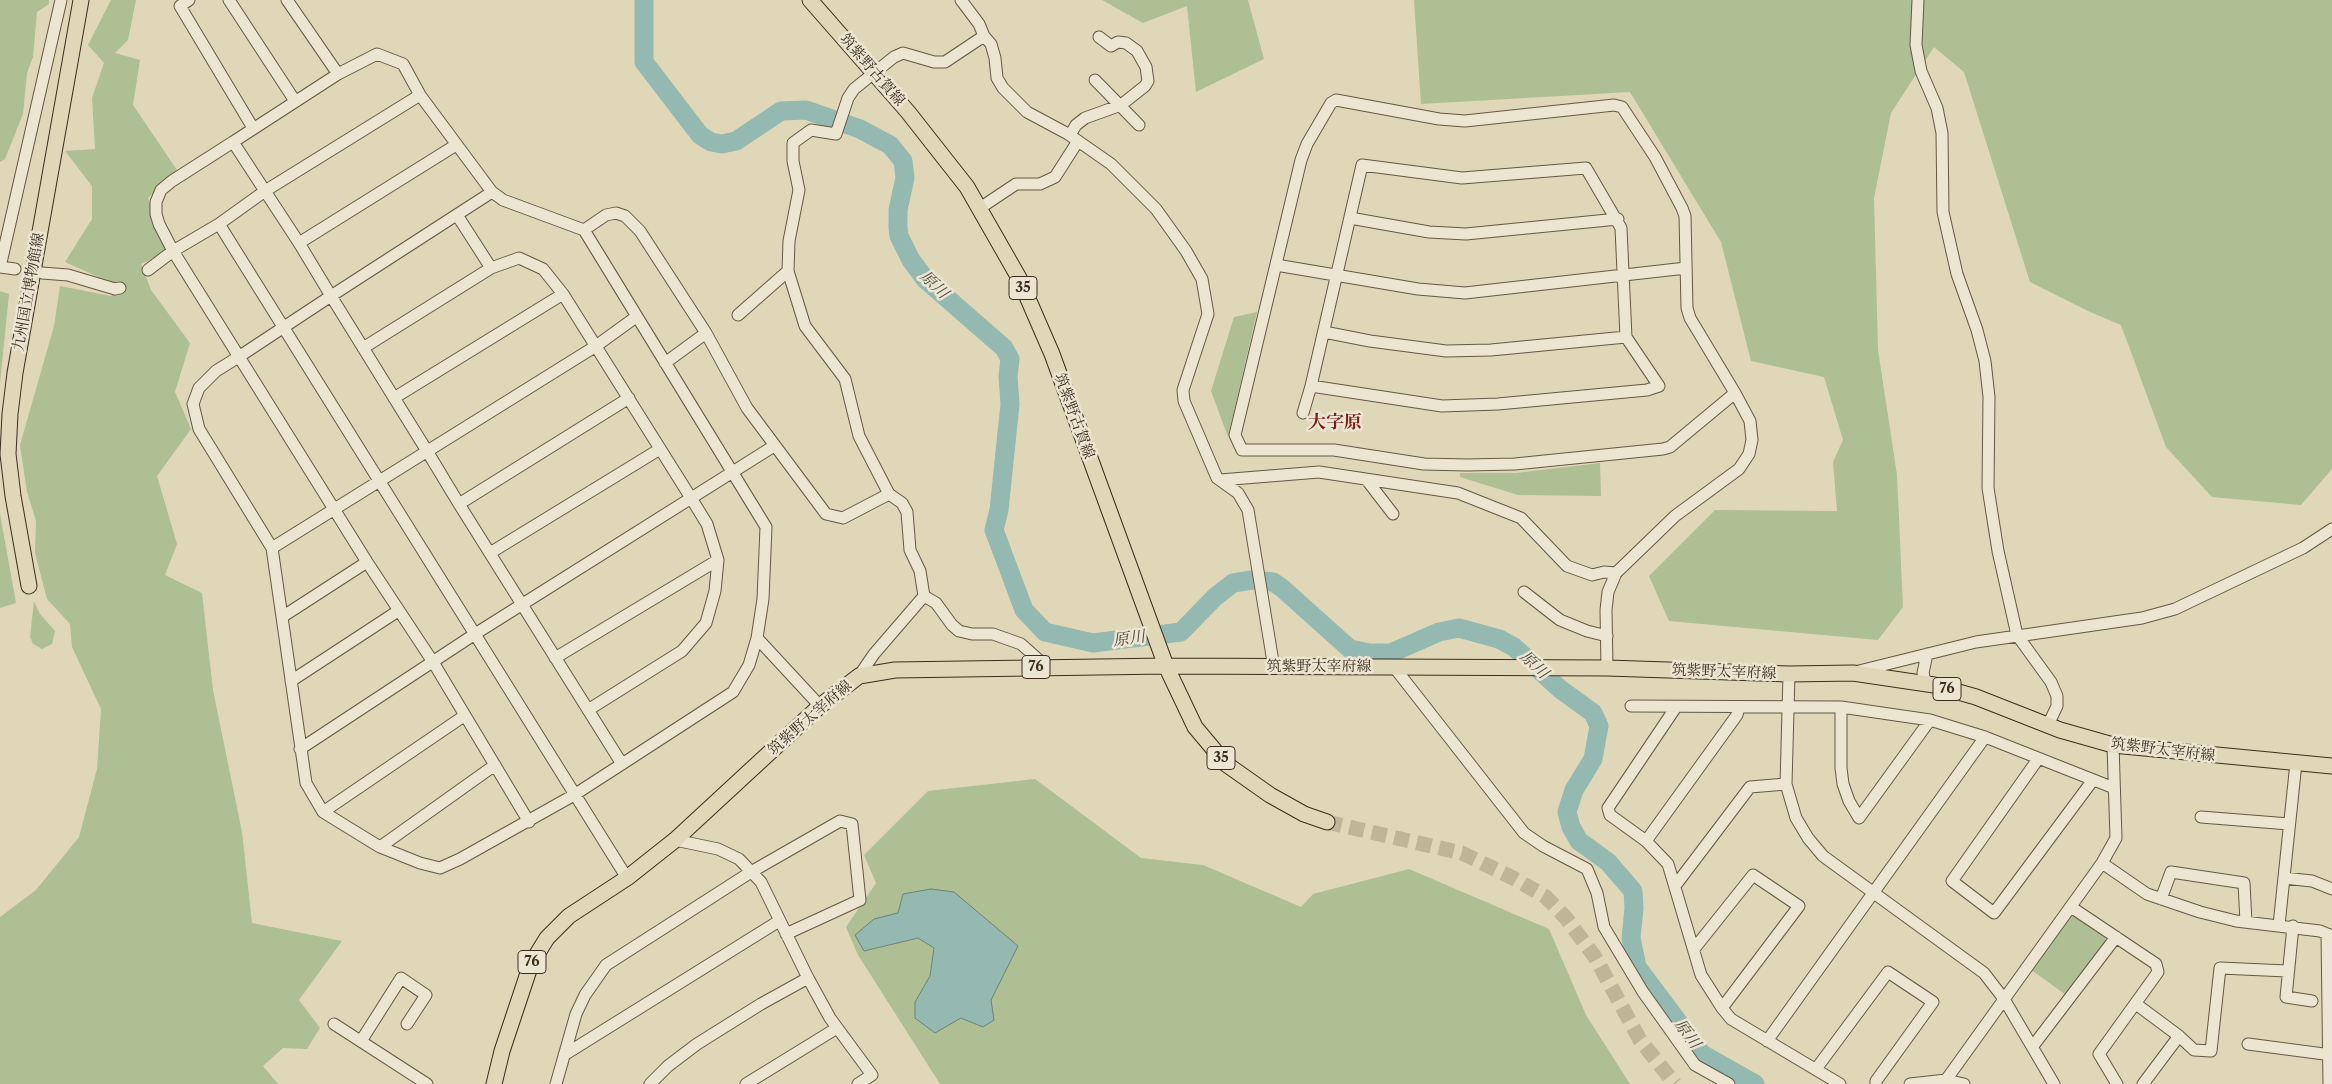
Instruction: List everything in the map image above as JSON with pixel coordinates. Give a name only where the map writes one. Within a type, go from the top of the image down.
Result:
[{"type":"main road","name":"九州国立博物館線","points":[[29,586],[8,454],[10,414],[15,373],[80,0]]},
{"type":"main road","name":"筑紫野古賀線","points":[[810,0],[908,112],[967,187],[1019,278],[1052,354],[1164,658],[1195,727],[1226,764],[1270,795],[1304,814],[1326,822]]},
{"type":"main road","name":"筑紫野太宰府線","points":[[494,1084],[502,1051],[531,964],[547,938],[569,916],[627,878],[675,840],[820,706],[859,676],[895,670],[1041,667],[1164,658],[1274,668],[1607,668],[1789,674],[1853,672],[1926,684],[1976,697],[2048,725],[2113,745],[2332,766]]},
{"type":"street","points":[[15,269],[0,267],[61,0]]},
{"type":"street","points":[[189,0],[180,6],[253,128]]},
{"type":"street","points":[[229,0],[295,101]]},
{"type":"street","points":[[287,0],[338,74]]},
{"type":"street","points":[[962,0],[991,44],[996,58],[997,78],[1003,88],[1027,112],[1074,138],[1111,164],[1156,209],[1186,250],[1202,279],[1208,314],[1183,390],[1184,401],[1217,478],[1238,493],[1248,510],[1274,668]]},
{"type":"street","points":[[1918,0],[1916,45],[1921,72],[1937,108],[1942,133],[1942,212],[1957,274],[1977,330],[1985,361],[1989,397],[1988,488],[1998,551],[2017,635],[2051,682],[2057,696],[2057,706],[2048,725]]},
{"type":"street","points":[[859,676],[874,654],[924,596],[920,571],[910,550],[907,512],[902,503],[889,494],[859,436],[846,379],[804,326],[788,270],[789,241],[799,190],[793,160],[793,143],[811,130],[836,134],[848,98],[854,89],[873,72],[903,53],[934,62],[945,62],[984,36]]},
{"type":"street","points":[[980,208],[1016,184],[1040,184],[1055,177],[1074,138],[1076,125],[1085,118],[1121,105],[1145,86],[1148,81],[1146,67],[1137,51],[1126,43],[1118,42],[1111,46],[1099,37]]},
{"type":"street","points":[[492,192],[240,356],[216,371],[199,388],[193,404],[199,429],[272,548],[306,783],[323,812],[380,847],[420,863],[440,868],[529,822],[574,795],[733,692],[749,665],[757,638],[763,599],[766,527],[584,230],[503,200],[492,192],[420,95],[403,64],[377,54],[338,74],[172,180],[161,190],[156,202],[156,214],[173,251],[240,356],[367,562],[433,662],[529,822]]},
{"type":"street","points":[[1095,80],[1139,125]]},
{"type":"street","points":[[148,270],[173,251],[219,224],[265,191],[420,95]]},
{"type":"street","points":[[1607,668],[1608,592],[1616,574],[1675,516],[1739,469],[1749,454],[1752,440],[1750,421],[1735,393],[1690,318],[1687,308],[1685,216],[1682,208],[1655,157],[1622,107],[1614,105],[1465,121],[1439,119],[1336,100],[1331,102],[1305,149],[1234,434],[1242,450],[1334,450],[1424,464],[1467,465],[1515,464],[1663,449],[1670,447],[1735,393]]},
{"type":"street","points":[[232,142],[299,243],[459,504],[622,764]]},
{"type":"street","points":[[299,243],[456,145]]},
{"type":"street","points":[[1303,413],[1310,386],[1324,332],[1362,165],[1462,178],[1586,168],[1622,228],[1626,336],[1659,386],[1647,390],[1518,402],[1442,406],[1310,386]]},
{"type":"street","points":[[584,230],[606,215],[616,213],[625,216],[652,249],[706,333],[747,408],[826,514],[843,518],[889,494]]},
{"type":"street","points":[[457,215],[491,268]]},
{"type":"street","points":[[1350,218],[1429,232],[1466,234],[1618,219]]},
{"type":"street","points":[[219,224],[378,482],[627,878]]},
{"type":"street","points":[[363,348],[491,268],[519,258],[543,269],[564,294],[629,398],[707,524],[718,560],[715,591],[706,623],[682,651],[588,710]]},
{"type":"street","points":[[1276,265],[1418,289],[1466,293],[1686,268]]},
{"type":"street","points":[[738,315],[788,270]]},
{"type":"street","points":[[42,273],[68,275],[115,289],[120,288]]},
{"type":"street","points":[[394,398],[564,294]]},
{"type":"street","points":[[272,548],[596,346],[636,317]]},
{"type":"street","points":[[1324,332],[1370,341],[1446,351],[1492,350],[1626,336]]},
{"type":"street","points":[[665,363],[706,333]]},
{"type":"street","points":[[459,504],[629,398]]},
{"type":"street","points":[[300,749],[475,634],[774,446]]},
{"type":"street","points":[[490,553],[660,449]]},
{"type":"street","points":[[1220,480],[1319,472],[1458,493],[1521,518],[1567,566],[1592,575],[1604,572],[1616,574]]},
{"type":"street","points":[[1366,479],[1393,514]]},
{"type":"street","points":[[1853,672],[2017,635],[2142,618],[2175,610],[2302,548],[2332,529]]},
{"type":"street","points":[[555,658],[718,560]]},
{"type":"street","points":[[282,617],[367,562]]},
{"type":"street","points":[[1524,592],[1560,620],[1587,632],[1607,636]]},
{"type":"street","points":[[924,596],[936,603],[952,625],[960,631],[972,634],[993,634],[1021,644],[1039,660],[1041,667]]},
{"type":"street","points":[[291,681],[398,610]]},
{"type":"street","points":[[757,638],[820,706]]},
{"type":"street","points":[[1926,684],[1923,673],[1927,654]]},
{"type":"street","points":[[1394,667],[1524,833],[1543,846],[1587,869],[1597,893],[1604,927],[1643,992],[1695,1066],[1728,1084]]},
{"type":"street","points":[[1789,674],[1786,784],[1796,818],[1808,838],[1823,856],[1984,973],[1996,985],[2054,1084]]},
{"type":"street","points":[[1631,706],[1842,707],[1930,720],[1985,737],[2114,788]]},
{"type":"street","points":[[1676,707],[1608,808],[1610,815],[1646,841],[1668,864],[1701,975],[1731,1019],[1840,1084]]},
{"type":"street","points":[[1646,841],[1737,715],[1739,707]]},
{"type":"street","points":[[1842,707],[1841,768],[1849,801],[1859,818],[1930,720]]},
{"type":"street","points":[[323,812],[464,716]]},
{"type":"street","points":[[1767,1042],[1985,737]]},
{"type":"street","points":[[1946,1080],[2102,863],[2116,838],[2113,745]]},
{"type":"street","points":[[2038,759],[1952,881],[1994,913],[2093,780]]},
{"type":"street","points":[[2278,925],[2296,763]]},
{"type":"street","points":[[380,847],[495,765]]},
{"type":"street","points":[[1675,886],[1750,788],[1786,784]]},
{"type":"street","points":[[2201,817],[2289,824]]},
{"type":"street","points":[[556,1084],[582,1001],[594,980],[606,965],[751,872],[840,821],[852,824],[860,900],[786,934]]},
{"type":"street","points":[[675,840],[718,848],[739,859],[761,882],[808,978],[837,1028],[872,1075],[858,1084]]},
{"type":"street","points":[[2102,863],[2147,894],[2200,912],[2246,922],[2293,926],[2329,935],[2330,1084]]},
{"type":"street","points":[[2161,899],[2171,872],[2244,883],[2246,922]]},
{"type":"street","points":[[1694,949],[1752,875],[1799,906],[1722,1008]]},
{"type":"street","points":[[2284,878],[2312,881],[2332,889]]},
{"type":"street","points":[[2071,907],[2156,964],[2158,972],[2099,1054],[2117,1084]]},
{"type":"street","points":[[564,1055],[779,921]]},
{"type":"street","points":[[2293,926],[2287,971],[2286,998],[2312,1001]]},
{"type":"street","points":[[2033,1046],[2116,938]]},
{"type":"street","points":[[2136,1004],[2179,1036],[2194,1050],[2211,1052],[2220,968],[2287,971]]},
{"type":"street","points":[[1816,1069],[1888,972],[1932,1002],[1876,1081],[1876,1084]]},
{"type":"street","points":[[361,1041],[401,978],[426,995],[407,1024]]},
{"type":"street","points":[[650,1084],[668,1066],[698,1044],[808,978]]},
{"type":"street","points":[[334,1024],[427,1084]]},
{"type":"street","points":[[746,1084],[837,1028]]},
{"type":"street","points":[[2143,1084],[2179,1036]]},
{"type":"street","points":[[2248,1044],[2330,1055]]},
{"type":"street","points":[[1910,1084],[1946,1080],[1964,1084]]},
{"type":"green space","points":[[0,0],[49,0],[49,4],[37,12],[33,57],[27,73],[23,114],[5,159],[0,162]]},
{"type":"green space","points":[[111,0],[136,0],[128,40],[115,53],[140,60],[133,105],[177,170],[148,198],[168,252],[141,264],[151,290],[190,343],[175,392],[191,429],[157,476],[177,544],[165,575],[202,593],[213,690],[242,832],[252,923],[342,941],[299,1000],[320,1028],[307,1049],[283,1048],[263,1066],[278,1084],[0,1084],[0,917],[36,890],[79,837],[97,769],[101,709],[72,647],[70,624],[47,599],[35,553],[36,521],[27,492],[20,445],[54,326],[60,286],[111,296],[121,287],[65,262],[92,219],[92,186],[65,151],[95,149],[92,98],[104,63],[88,45]]},
{"type":"green space","points":[[1102,0],[1248,0],[1264,59],[1196,92],[1187,6],[1143,23]]},
{"type":"green space","points":[[1414,0],[2332,0],[2332,469],[2301,505],[2212,497],[2166,447],[2121,325],[2030,282],[1964,72],[1934,47],[1891,113],[1874,198],[1878,350],[1897,475],[1903,607],[1878,640],[1669,621],[1649,576],[1715,510],[1837,511],[1833,462],[1843,440],[1824,377],[1751,361],[1721,242],[1630,92],[1421,104]]},
{"type":"green space","points":[[0,291],[9,294],[0,383]]},
{"type":"green space","points":[[1257,312],[1228,437],[1211,391],[1234,317]]},
{"type":"green space","points":[[1600,463],[1601,496],[1518,495],[1460,477],[1460,473],[1516,473]]},
{"type":"green space","points":[[0,514],[16,603],[0,608]]},
{"type":"green space","points":[[34,601],[40,614],[55,631],[52,644],[42,649],[33,644],[30,637]]},
{"type":"green space","points":[[1035,779],[1141,858],[1203,865],[1301,907],[1313,894],[1409,869],[1549,929],[1586,1015],[1630,1084],[940,1084],[858,955],[846,927],[876,883],[864,855],[928,791]]},
{"type":"green space","points":[[2076,915],[2104,935],[2106,942],[2066,995],[2030,969],[2069,916]]},
{"type":"water","points":[[931,889],[954,892],[1018,946],[991,1000],[994,1020],[983,1027],[961,1018],[935,1033],[915,1018],[915,1002],[930,976],[934,948],[918,938],[864,951],[855,935],[874,919],[898,913],[903,894]]},
{"type":"waterway","name":"原川","points":[[644,0],[644,62],[700,135],[711,142],[722,144],[736,141],[781,111],[806,110],[860,129],[890,145],[903,161],[905,178],[898,210],[898,227],[899,236],[911,260],[925,279],[1004,348],[1010,359],[1008,376],[1010,404],[999,510],[994,530],[1024,610],[1045,632],[1093,643],[1181,632],[1215,597],[1233,583],[1252,580],[1273,582],[1282,588],[1350,649],[1370,653],[1391,653],[1439,632],[1459,628],[1499,639],[1514,647],[1560,689],[1593,713],[1599,726],[1593,759],[1574,790],[1567,812],[1571,827],[1579,841],[1608,862],[1633,891],[1634,908],[1631,938],[1637,967],[1702,1054],[1755,1084]]},
{"type":"tunnel","points":[[1327,822],[1462,853],[1513,878],[1546,897],[1566,918],[1595,957],[1640,1040],[1675,1084]]},
{"type":"district","name":"大字原","points":[[1335,423]]}]
